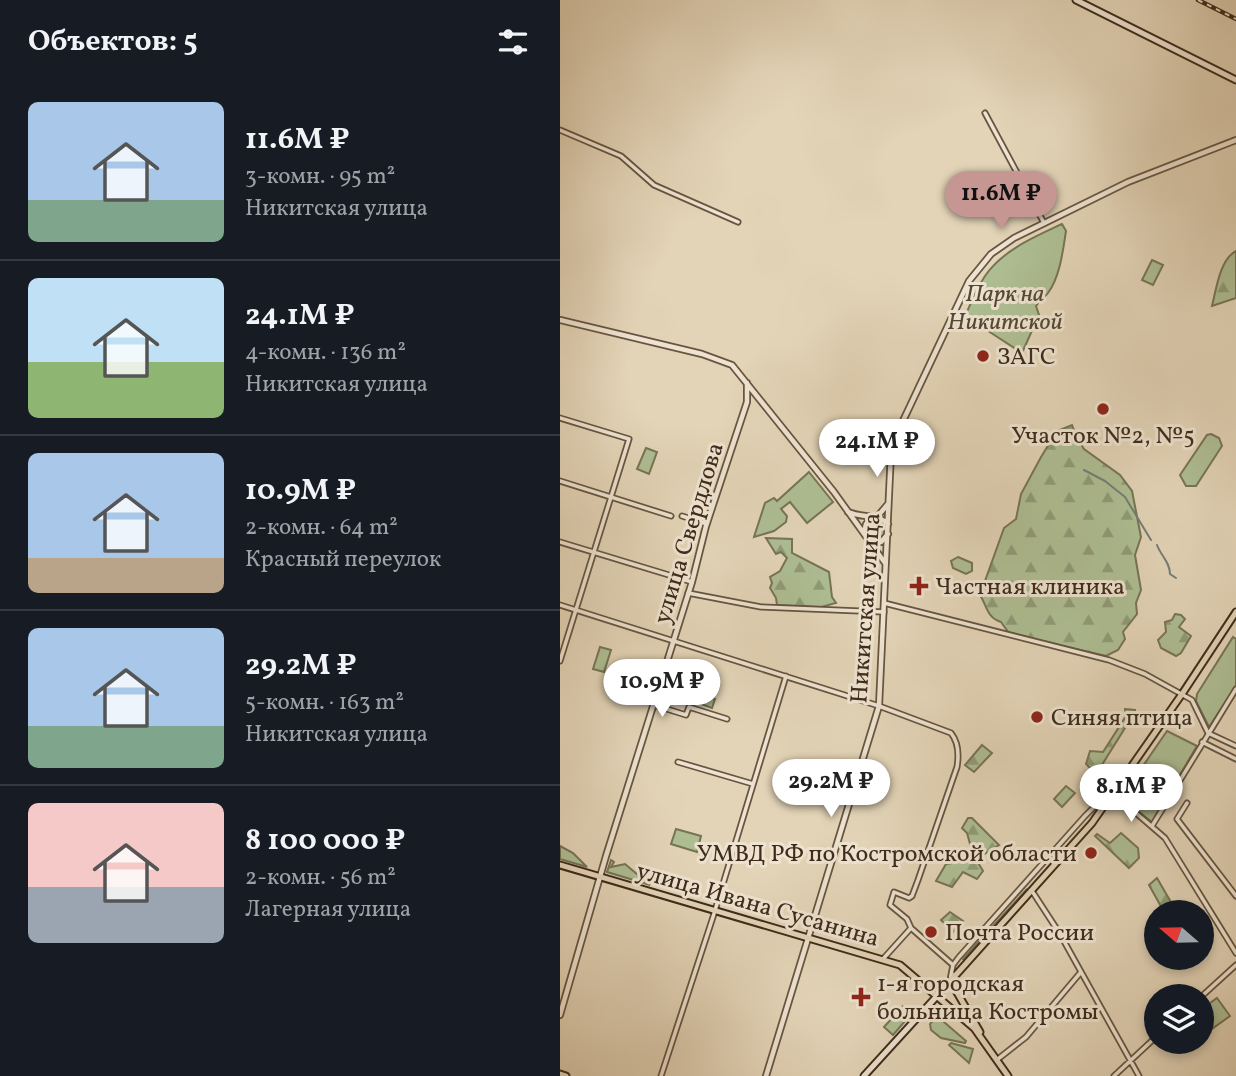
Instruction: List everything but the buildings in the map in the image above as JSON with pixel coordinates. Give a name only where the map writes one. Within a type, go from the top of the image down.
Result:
[{"type":"main road","points":[[1076,0],[1236,79]]},
{"type":"main road","points":[[864,1076],[1092,823],[1236,612]]},
{"type":"main road","name":"улица Ивана Сусанина","points":[[560,865],[883,959],[906,969],[983,1038]]},
{"type":"main road","points":[[956,975],[955,989],[1008,1076]]},
{"type":"main road","points":[[560,1074],[566,1076]]},
{"type":"street","points":[[985,113],[1044,223]]},
{"type":"street","points":[[560,130],[621,156],[654,185],[738,222]]},
{"type":"street","name":"Никитская улица","points":[[766,1076],[879,706],[891,452],[970,281],[991,254],[1014,237],[1128,182],[1236,140]]},
{"type":"street","points":[[560,320],[723,360],[738,371],[885,563]]},
{"type":"street","name":"улица Свердлова","points":[[560,1015],[692,582],[707,524],[748,397],[747,383]]},
{"type":"street","points":[[757,395],[752,393],[748,397],[753,403],[764,405]]},
{"type":"street","points":[[744,409],[753,403],[757,395]]},
{"type":"street","points":[[560,418],[629,439],[560,661]]},
{"type":"street","points":[[560,481],[671,516]]},
{"type":"street","points":[[864,534],[866,524],[889,503]]},
{"type":"street","points":[[848,512],[859,517],[875,517],[889,524]]},
{"type":"street","points":[[682,516],[707,524]]},
{"type":"street","points":[[868,539],[881,542],[889,533]]},
{"type":"street","points":[[560,542],[692,582]]},
{"type":"street","points":[[688,593],[761,607],[884,612]]},
{"type":"street","points":[[884,603],[1109,660],[1145,674],[1192,700],[1207,732],[1236,746]]},
{"type":"street","points":[[560,604],[879,706],[951,733],[958,749],[957,767],[912,896],[909,898],[894,892],[890,905],[906,919],[911,928],[953,965]]},
{"type":"street","points":[[1229,622],[1236,626]]},
{"type":"street","points":[[661,1076],[786,676]]},
{"type":"street","points":[[1152,826],[1207,732],[1236,689]]},
{"type":"street","points":[[654,705],[686,715],[689,707],[727,719]]},
{"type":"street","points":[[1202,742],[1236,759]]},
{"type":"street","points":[[678,762],[753,784]]},
{"type":"street","points":[[950,981],[953,965],[1085,816],[1099,802],[1114,794],[1165,838],[1236,953]]},
{"type":"street","points":[[1187,803],[1177,819],[1236,896]]},
{"type":"street","points":[[1032,891],[1139,1076]]},
{"type":"street","points":[[883,959],[911,928]]},
{"type":"street","points":[[1214,985],[1236,965]]},
{"type":"street","points":[[998,1059],[1026,1037],[1081,972]]},
{"type":"street","points":[[1114,1076],[1144,1048]]},
{"type":"green space","name":"Парк на Никитской","points":[[1062,224],[1066,231],[1058,271],[1052,287],[1036,306],[1039,315],[1022,353],[965,316],[992,267],[1020,245]]},
{"type":"green space","points":[[1236,251],[1236,298],[1212,306],[1222,268]]},
{"type":"green space","points":[[1152,260],[1163,265],[1153,285],[1142,280]]},
{"type":"green space","points":[[1072,425],[1084,449],[1120,475],[1132,491],[1141,537],[1135,555],[1141,590],[1136,603],[1137,614],[1123,632],[1125,639],[1118,650],[1106,656],[1009,633],[1001,622],[990,615],[980,595],[1004,528],[1016,519],[1021,494],[1041,457],[1057,431]]},
{"type":"green space","points":[[1207,435],[1219,438],[1222,446],[1196,486],[1186,486],[1180,475]]},
{"type":"green space","points":[[646,448],[657,452],[649,474],[637,469]]},
{"type":"green space","points":[[809,472],[833,502],[807,523],[790,502],[781,509],[787,516],[786,522],[774,531],[754,537],[765,503],[774,498],[777,501]]},
{"type":"green space","points":[[877,521],[883,524],[886,530],[883,536],[877,539],[871,536],[868,530],[871,524]]},
{"type":"green space","points":[[766,538],[792,539],[792,553],[829,572],[832,597],[836,603],[821,607],[777,605],[770,588],[770,577],[780,571],[787,558],[781,552],[776,554]]},
{"type":"green space","points":[[958,557],[972,563],[972,571],[966,574],[953,568],[951,561]]},
{"type":"green space","points":[[1175,614],[1185,619],[1179,627],[1191,636],[1181,653],[1176,656],[1161,648],[1158,640],[1166,632],[1165,622],[1172,620]]},
{"type":"green space","points":[[1233,637],[1236,639],[1236,686],[1209,727],[1196,701],[1197,694]]},
{"type":"green space","points":[[600,647],[611,650],[604,672],[593,669]]},
{"type":"green space","points":[[703,679],[710,681],[708,687],[714,689],[712,708],[695,702]]},
{"type":"green space","points":[[1125,709],[1135,712],[1100,768],[1092,770],[1086,764],[1090,751],[1103,752],[1126,716]]},
{"type":"green space","points":[[1167,731],[1197,746],[1152,822],[1121,798]]},
{"type":"green space","points":[[982,745],[992,753],[974,772],[965,765]]},
{"type":"green space","points":[[1066,786],[1075,793],[1062,807],[1054,799]]},
{"type":"green space","points":[[968,818],[972,818],[999,845],[978,858],[983,871],[977,879],[963,872],[952,887],[936,881],[946,864],[964,861],[972,851],[967,833],[962,828]]},
{"type":"green space","points":[[676,829],[701,836],[697,852],[671,844]]},
{"type":"green space","points":[[1121,833],[1138,848],[1139,858],[1129,868],[1095,836],[1097,834],[1110,843]]},
{"type":"green space","points":[[560,846],[573,853],[587,867],[560,859]]},
{"type":"green space","points":[[611,860],[614,862],[611,867],[625,864],[650,885],[607,872]]},
{"type":"green space","points":[[1157,878],[1170,900],[1157,900],[1149,885]]},
{"type":"green space","points":[[1027,889],[966,961],[963,959]]},
{"type":"green space","points":[[950,912],[963,921],[953,932],[941,920]]},
{"type":"green space","points":[[1217,998],[1230,1016],[1214,1027],[1214,1000]]},
{"type":"green space","points":[[903,1006],[912,1013],[893,1035],[884,1027]]},
{"type":"green space","points":[[937,1016],[966,1041],[965,1043],[941,1038],[931,1030],[930,1024]]},
{"type":"green space","points":[[951,1043],[973,1049],[969,1063],[949,1045]]},
{"type":"waterway","points":[[1084,470],[1105,481],[1125,497],[1151,540]]},
{"type":"waterway","points":[[1157,545],[1169,566],[1170,574],[1176,578]]},
{"type":"railway","points":[[1198,0],[1236,19]]},
{"type":"place","name":"ЗАГС","points":[[983,356]]},
{"type":"place","name":"Участок №2, №5","points":[[1103,409]]},
{"type":"place","name":"Частная клиника","points":[[919,586]]},
{"type":"place","name":"Синяя птица","points":[[1037,717]]},
{"type":"place","name":"УМВД РФ по Костромской области","points":[[1091,853]]},
{"type":"place","name":"Почта России","points":[[931,932]]},
{"type":"place","name":"1-я городская больница Костромы","points":[[861,997]]}]
